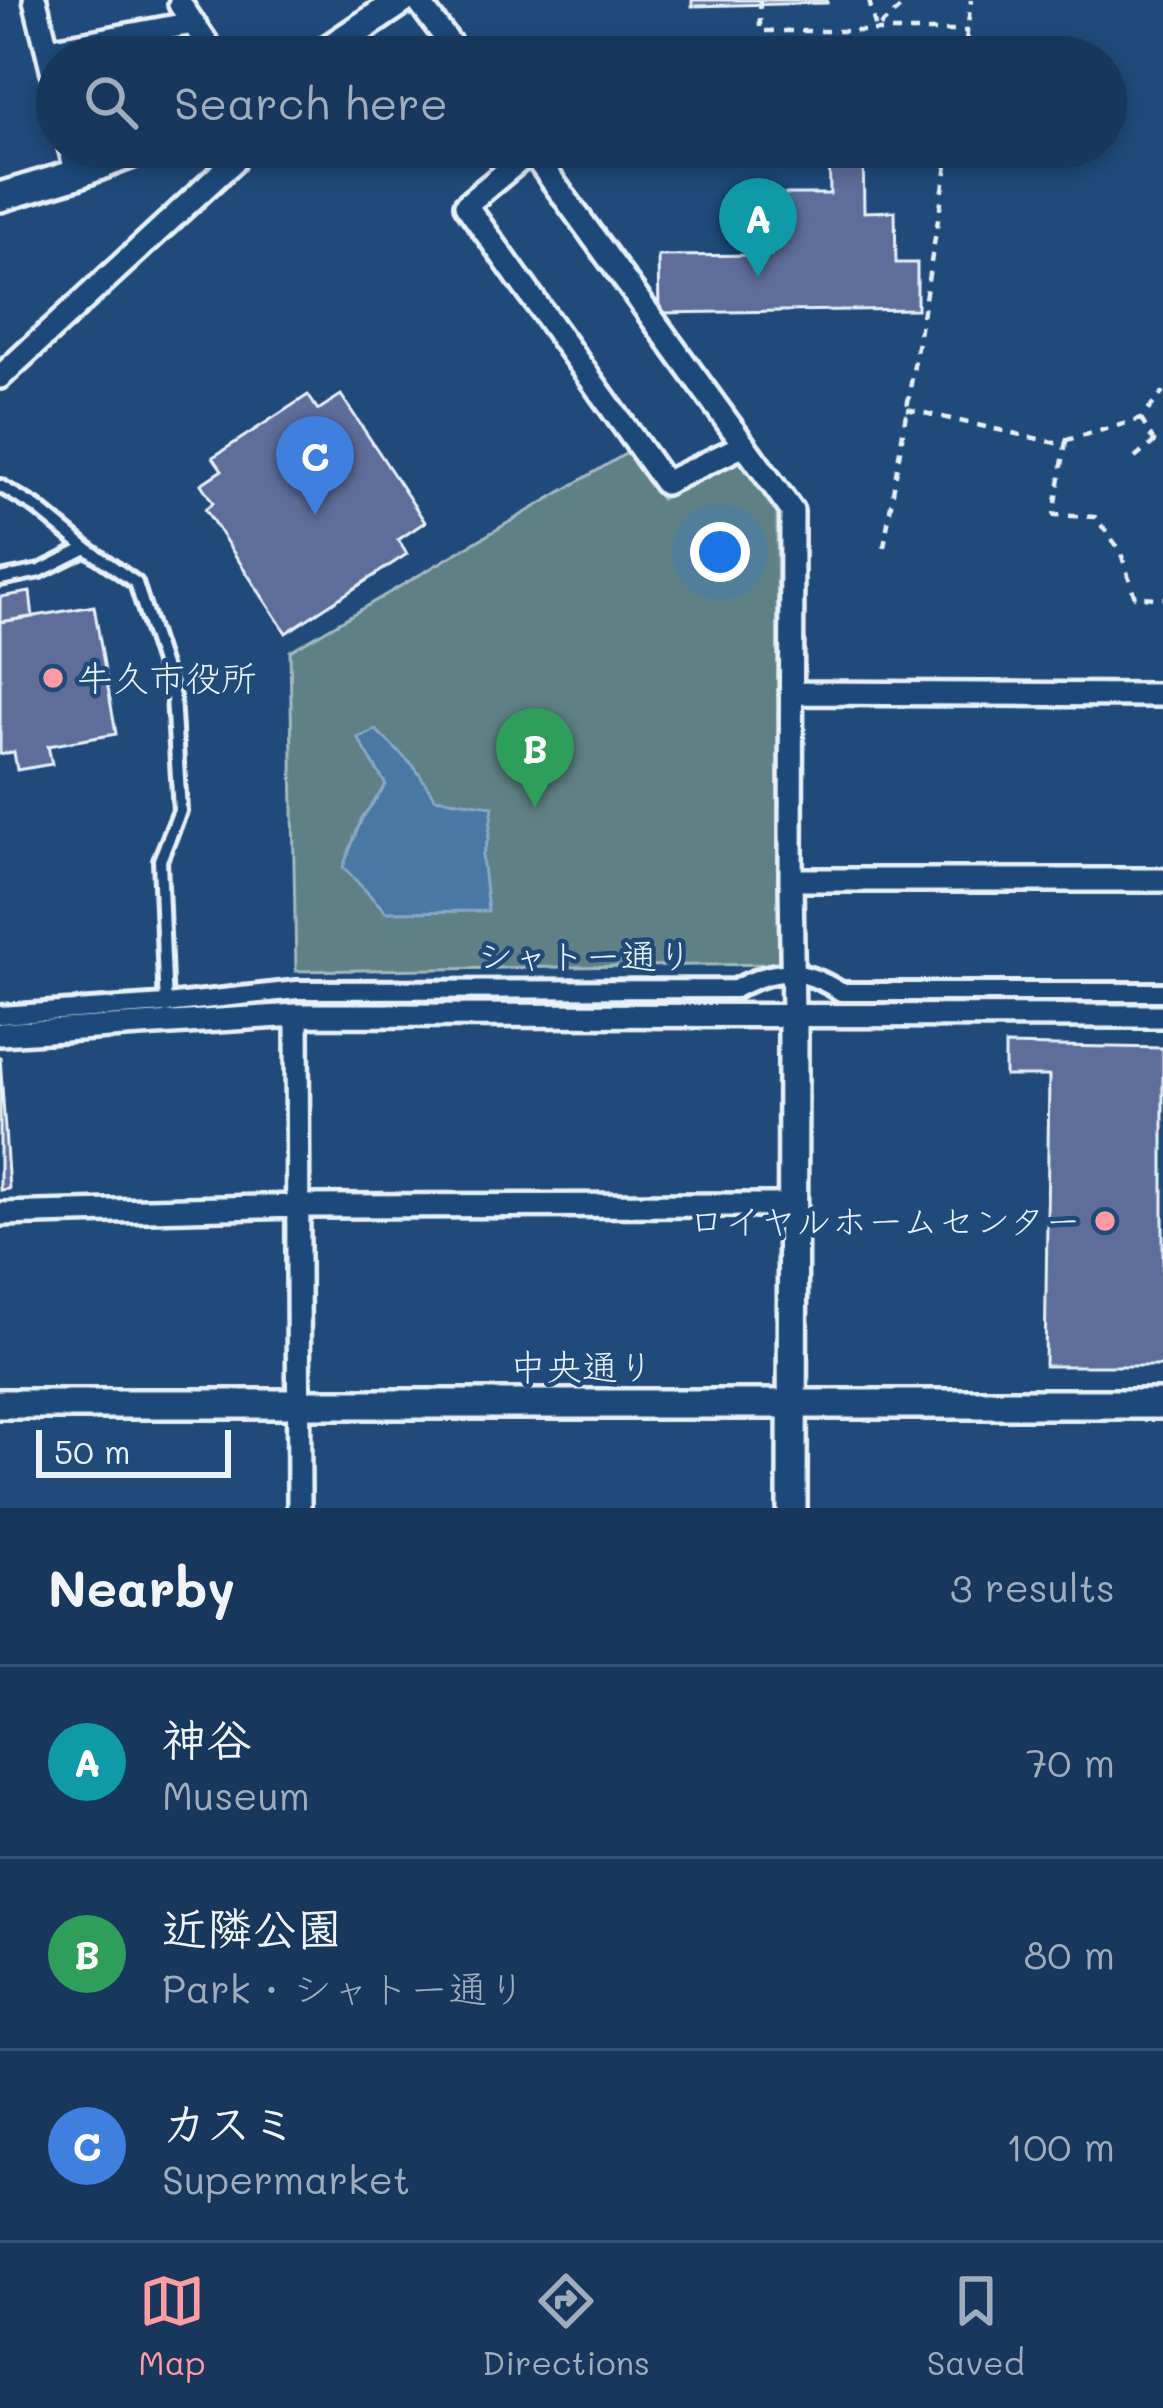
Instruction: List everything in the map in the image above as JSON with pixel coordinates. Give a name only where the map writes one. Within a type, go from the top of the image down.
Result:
[{"type":"street","points":[[34,0],[44,36]]},
{"type":"street","points":[[350,36],[402,0]]},
{"type":"street","points":[[417,0],[444,36]]},
{"type":"street","points":[[100,36],[186,13],[202,36]]},
{"type":"street","points":[[0,197],[60,168]]},
{"type":"street","points":[[0,377],[226,168]]},
{"type":"street","points":[[508,168],[466,205],[665,482],[744,445]]},
{"type":"street","points":[[544,168],[791,511],[793,1508]]},
{"type":"street","points":[[791,694],[1163,695]]},
{"type":"street","points":[[791,880],[1163,880]]},
{"type":"street","points":[[792,971],[817,976],[841,992],[1163,992]]},
{"type":"street","name":"シャトー通り","points":[[0,1016],[166,1014],[297,990],[735,989],[757,977],[792,971]]},
{"type":"street","points":[[0,1034],[166,1014],[1163,1016]]},
{"type":"street","points":[[297,1015],[299,1508]]},
{"type":"street","points":[[0,1214],[299,1206],[793,1205]]},
{"type":"street","name":"中央通り","points":[[0,1404],[1163,1404]]},
{"type":"lane","points":[[0,485],[136,583],[173,698],[180,811],[160,860],[166,1014]]},
{"type":"lane","points":[[0,579],[40,571],[86,548]]},
{"type":"path","points":[[760,0],[760,31],[969,31]]},
{"type":"path","points":[[869,0],[876,30]]},
{"type":"path","points":[[876,30],[908,0]]},
{"type":"path","points":[[968,36],[971,0]]},
{"type":"path","points":[[884,547],[947,168]]},
{"type":"path","points":[[907,409],[1056,443],[1141,419],[1163,392]]},
{"type":"path","points":[[1141,419],[1154,442]]},
{"type":"path","points":[[1066,441],[1054,515],[1095,517],[1120,550],[1136,597],[1163,598]]},
{"type":"path","points":[[1135,458],[1154,442],[1163,443]]},
{"type":"green space","points":[[627,453],[661,499],[740,462],[777,511],[779,964],[296,971],[290,651]]},
{"type":"water","points":[[376,730],[415,768],[435,798],[493,806],[482,856],[488,911],[386,912],[343,867],[362,818],[386,785],[358,738]]},
{"type":"building","points":[[692,0],[827,0],[827,3],[692,6]]},
{"type":"building","points":[[829,168],[863,168],[864,212],[895,211],[896,263],[917,263],[917,309],[659,313],[658,256],[771,255],[771,194],[830,194]]},
{"type":"building","points":[[308,395],[318,410],[341,395],[425,522],[398,540],[407,554],[286,633],[205,509],[213,503],[201,484],[222,470],[213,457]]},
{"type":"building","points":[[30,592],[33,617],[0,622],[0,597]]},
{"type":"building","name":"牛久市役所","points":[[94,606],[116,734],[48,746],[52,764],[17,770],[14,752],[0,754],[0,622]]},
{"type":"building","name":"ロイヤルホームセンター","points":[[1005,1045],[1163,1048],[1163,1366],[1045,1366],[1049,1076],[1005,1076]]},
{"type":"building","points":[[0,1056],[9,1189],[0,1190]]},
{"type":"place","name":"神谷","points":[[758,277]]},
{"type":"place","name":"カスミ","points":[[315,515]]},
{"type":"place","name":"牛久市役所","points":[[53,678]]},
{"type":"place","name":"近隣公園","points":[[535,807]]},
{"type":"place","name":"ロイヤルホームセンター","points":[[1105,1221]]}]
